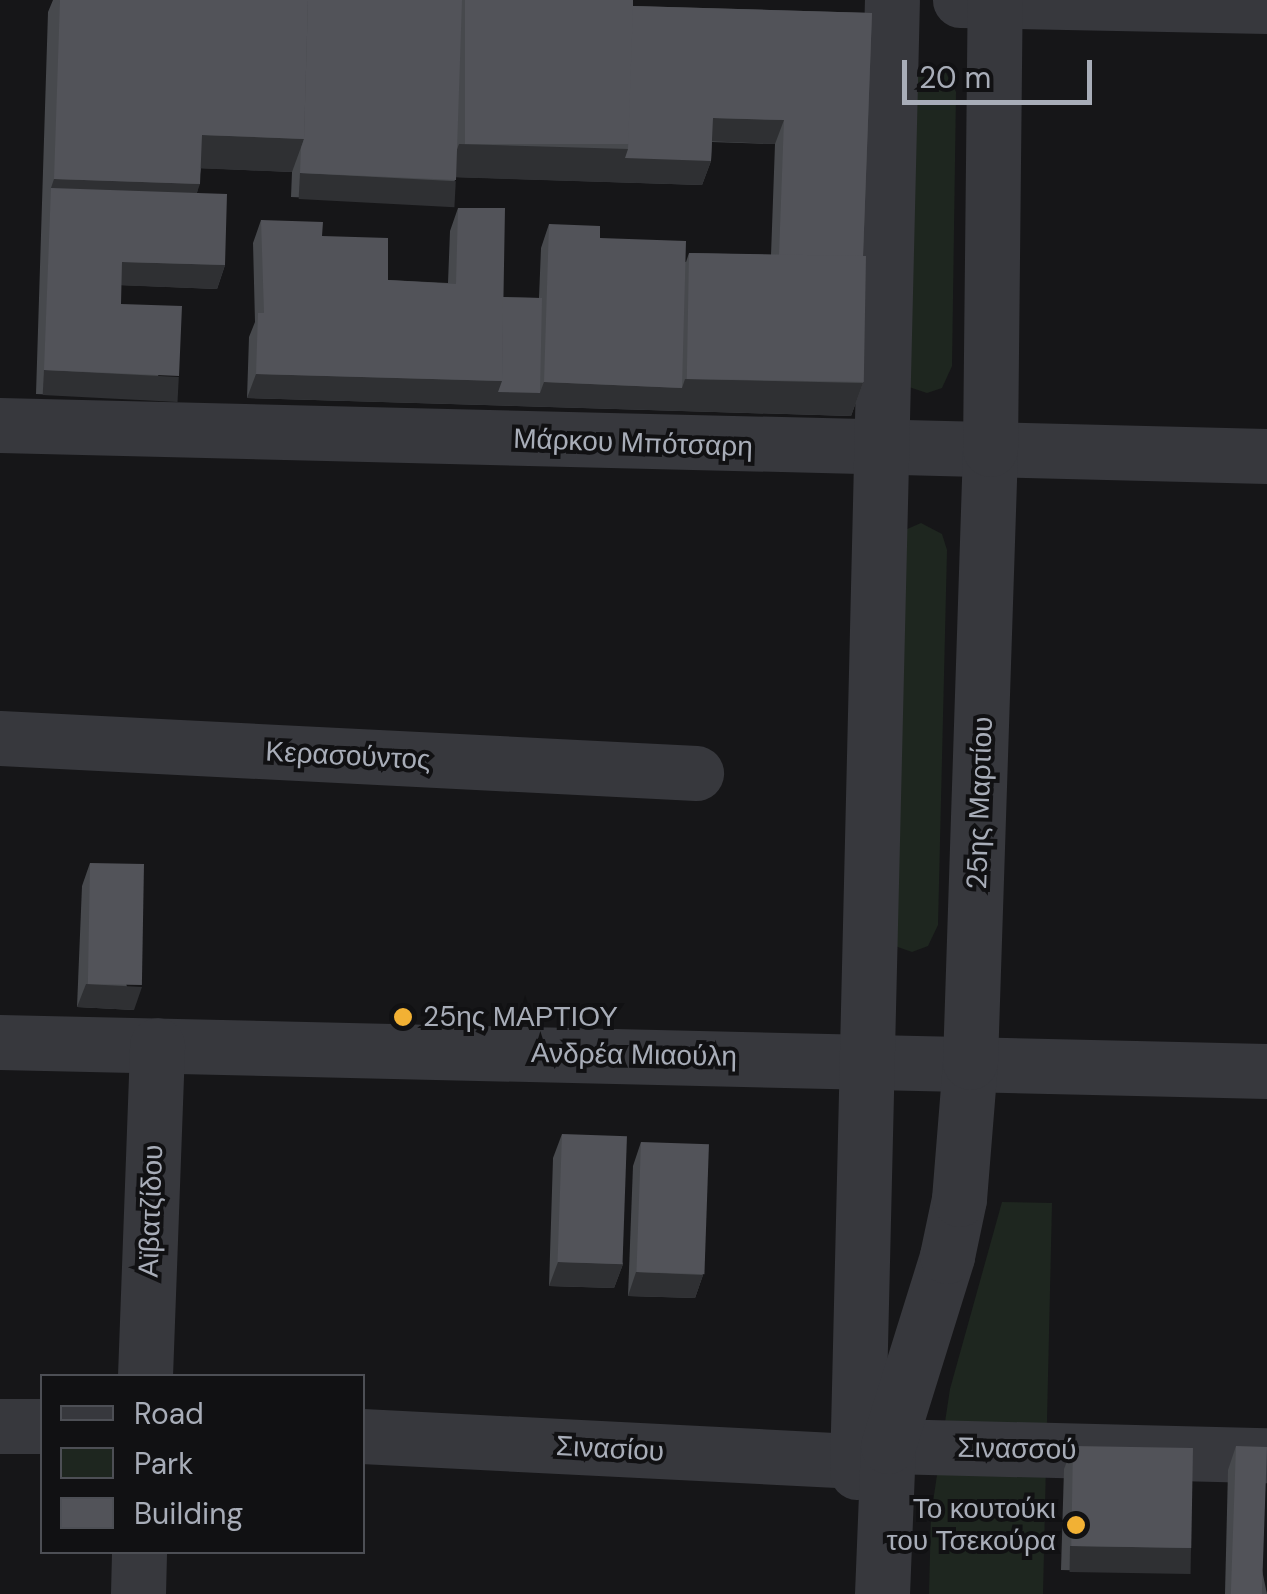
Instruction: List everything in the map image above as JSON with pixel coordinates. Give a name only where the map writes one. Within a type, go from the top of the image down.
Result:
[{"type":"street","name":"25ης Μαρτίου","points":[[882,1594],[872,1453],[867,1060],[892,0]]},
{"type":"street","name":"25ης Μαρτίου","points":[[854,1594],[872,1453],[947,1256],[959,1199],[970,1062],[990,450],[983,1]]},
{"type":"street","points":[[983,1],[1267,6]]},
{"type":"street","name":"Μάρκου Μπότσαρη","points":[[0,425],[732,446],[1267,456]]},
{"type":"street","name":"Κερασούντος","points":[[0,738],[696,773]]},
{"type":"street","name":"Ανδρέα Μιαούλη","points":[[0,1042],[1267,1071]]},
{"type":"street","name":"Αϊβατζίδου","points":[[145,1374],[157,1045]]},
{"type":"street","points":[[0,1426],[40,1426]]},
{"type":"street","name":"Σινασίου","points":[[365,1436],[872,1453]]},
{"type":"street","name":"Σινασσού","points":[[872,1453],[1267,1455]]},
{"type":"street","points":[[138,1594],[139,1554]]},
{"type":"green space","points":[[929,67],[945,71],[956,92],[952,366],[942,388],[927,393],[909,387],[913,73]]},
{"type":"green space","points":[[921,523],[942,534],[947,550],[938,925],[928,946],[912,952],[895,946],[905,530]]},
{"type":"green space","points":[[1002,1202],[1052,1203],[1043,1594],[929,1594],[931,1515],[950,1389]]},
{"type":"building","points":[[60,0],[308,0],[304,139],[202,135],[200,184],[54,179]]},
{"type":"building","points":[[308,0],[462,0],[456,180],[300,173]]},
{"type":"building","points":[[465,0],[633,0],[633,144],[465,144]]},
{"type":"building","points":[[633,6],[872,13],[863,257],[779,255],[784,120],[713,118],[711,161],[625,158]]},
{"type":"building","points":[[51,188],[227,194],[225,265],[122,262],[121,304],[182,306],[179,376],[44,370]]},
{"type":"building","points":[[458,208],[505,208],[502,381],[256,374],[258,313],[264,313],[261,220],[323,222],[322,236],[388,238],[388,280],[456,284]]},
{"type":"building","points":[[549,224],[600,226],[600,238],[686,241],[682,388],[544,382]]},
{"type":"building","points":[[689,253],[866,256],[864,382],[687,379]]},
{"type":"building","points":[[503,297],[542,298],[540,393],[498,392],[502,381]]},
{"type":"building","points":[[90,863],[144,864],[142,985],[88,984]]},
{"type":"building","points":[[562,1134],[627,1136],[622,1264],[558,1262]]},
{"type":"building","points":[[641,1142],[709,1144],[704,1274],[636,1272]]},
{"type":"building","points":[[1073,1446],[1193,1448],[1191,1548],[1071,1546]]},
{"type":"building","points":[[1236,1446],[1267,1447],[1262,1594],[1231,1594]]},
{"type":"place","name":"25ης ΜΑΡΤΙΟΥ","points":[[403,1017]]},
{"type":"place","name":"Το κουτούκι του Τσεκούρα","points":[[1076,1525]]}]
